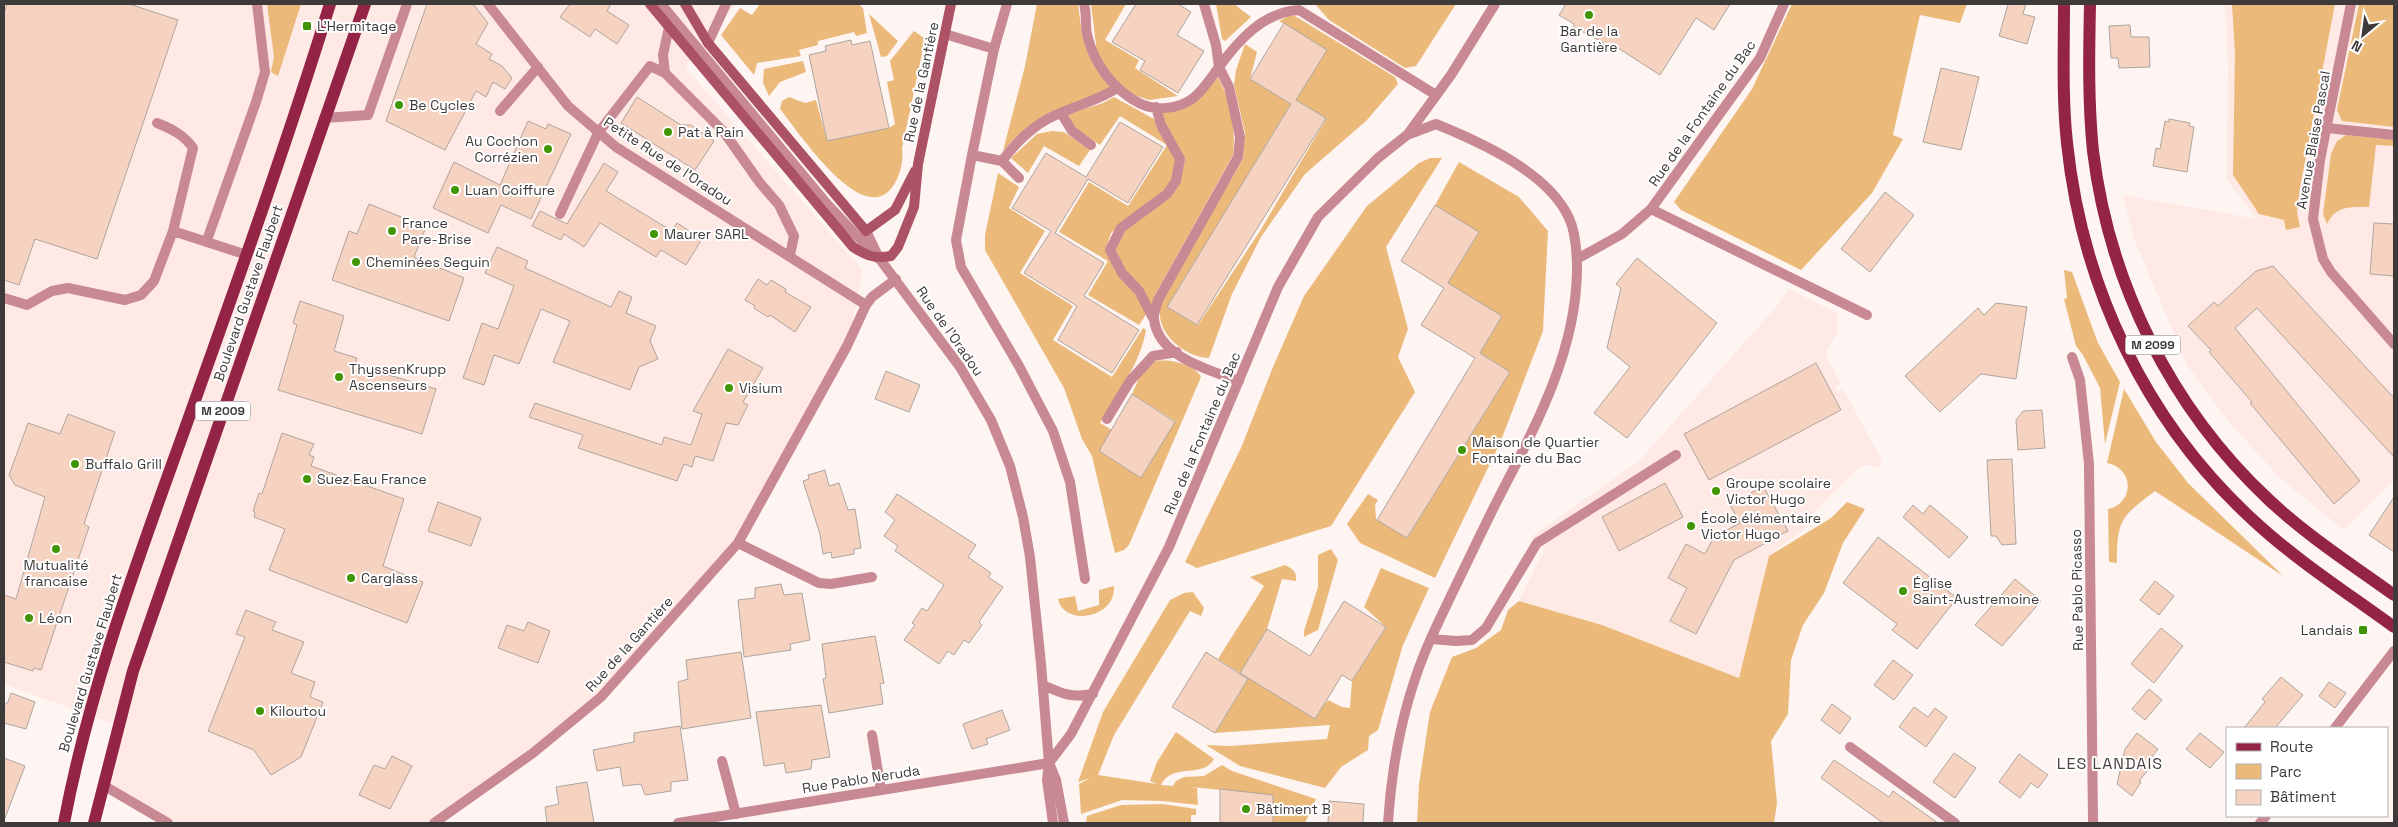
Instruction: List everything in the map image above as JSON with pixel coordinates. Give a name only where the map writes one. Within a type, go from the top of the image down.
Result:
[{"type":"main road","name":"Boulevard Gustave Flaubert","points":[[64,823],[75,766],[93,697],[148,531],[248,255],[330,4]]},
{"type":"main road","name":"Boulevard Gustave Flaubert","points":[[94,823],[102,785],[133,671],[365,4]]},
{"type":"main road","name":"Rue de l'Oradou","points":[[650,4],[853,247],[868,257],[879,258]]},
{"type":"main road","points":[[685,4],[708,43],[866,231]]},
{"type":"main road","name":"Rue de la Gantière","points":[[879,258],[891,256],[898,247],[914,207],[918,166],[951,4]]},
{"type":"main road","name":"M 2099","points":[[2064,4],[2064,102],[2073,188],[2089,256],[2102,294],[2133,365],[2175,432],[2225,492],[2282,545],[2394,626]]},
{"type":"main road","name":"M 2099","points":[[2090,4],[2090,113],[2100,191],[2120,268],[2150,341],[2191,409],[2240,471],[2298,525],[2394,595]]},
{"type":"main road","name":"Rue de la Gantière","points":[[866,231],[895,210],[918,166]]},
{"type":"street","points":[[207,240],[265,72],[257,4]]},
{"type":"street","points":[[324,118],[368,116],[407,4]]},
{"type":"street","name":"Petite Rue de l'Oradou","points":[[488,4],[568,106],[598,133],[866,305]]},
{"type":"street","points":[[661,4],[827,204],[879,258]]},
{"type":"street","points":[[708,43],[726,4]]},
{"type":"street","points":[[1007,4],[994,49],[956,240],[961,267],[1019,366],[1054,431],[1070,482],[1085,579]]},
{"type":"street","points":[[1084,4],[1087,34],[1095,55],[1117,88],[1128,98],[1146,106],[1170,108],[1192,99],[1243,37],[1269,18],[1300,7],[1436,95]]},
{"type":"street","points":[[1153,318],[1158,300],[1238,157],[1240,136],[1229,86],[1219,67],[1216,45],[1204,4]]},
{"type":"street","name":"Rue de la Fontaine du Bac","points":[[1049,763],[1071,734],[1169,546],[1278,287],[1318,217],[1378,158],[1407,134],[1480,30],[1495,4]]},
{"type":"street","name":"Rue de la Fontaine du Bac","points":[[1577,260],[1622,234],[1651,210],[1760,58],[1784,4]]},
{"type":"street","name":"Avenue Blaise Pascal","points":[[2351,4],[2317,184],[2313,218],[2318,245],[2323,259],[2331,272],[2394,344]]},
{"type":"street","points":[[665,73],[663,56],[669,27]]},
{"type":"street","points":[[945,34],[994,49]]},
{"type":"street","points":[[560,214],[598,133],[650,66],[665,73],[724,132],[760,183],[779,205],[794,236],[790,255]]},
{"type":"street","points":[[500,110],[538,67]]},
{"type":"street","points":[[1002,161],[1010,150],[1034,127],[1102,98],[1117,88]]},
{"type":"street","points":[[1156,107],[1160,125],[1180,160],[1176,181],[1167,194],[1120,228],[1110,250],[1122,273],[1139,291],[1163,342],[1195,364],[1239,381]]},
{"type":"street","points":[[1061,114],[1072,131],[1091,145]]},
{"type":"street","points":[[4,298],[27,305],[52,291],[68,288],[125,300],[141,295],[154,281],[173,231],[194,148],[174,130],[158,123]]},
{"type":"street","name":"Rue de la Fontaine du Bac","points":[[1388,823],[1390,794],[1398,745],[1412,688],[1431,639],[1552,385],[1571,331],[1577,291],[1577,260],[1573,228],[1568,216],[1543,183],[1474,140],[1436,124],[1407,134]]},
{"type":"street","points":[[2327,128],[2394,134]]},
{"type":"street","points":[[972,154],[1002,161],[1019,178]]},
{"type":"street","points":[[1651,210],[1867,315]]},
{"type":"street","points":[[173,231],[207,240],[248,255]]},
{"type":"street","points":[[866,231],[879,258]]},
{"type":"street","name":"Rue de l'Oradou","points":[[879,258],[960,367],[992,420],[1010,466],[1023,517],[1028,549],[1043,685],[1049,763],[1046,780],[1053,823]]},
{"type":"street","points":[[866,305],[872,297],[896,279]]},
{"type":"street","name":"Rue de la Gantière","points":[[434,823],[533,752],[600,697],[738,544],[847,346],[866,305]]},
{"type":"street","points":[[1107,418],[1130,381],[1153,356],[1177,352]]},
{"type":"street","name":"Rue Pablo Picasso","points":[[2072,357],[2080,380],[2089,464],[2093,823]]},
{"type":"street","points":[[1431,639],[1456,642],[1472,640],[1486,628],[1537,543],[1676,455]]},
{"type":"street","points":[[738,544],[819,584],[831,584],[872,577]]},
{"type":"street","points":[[2337,727],[2394,651]]},
{"type":"street","points":[[1043,685],[1061,694],[1076,697],[1093,694]]},
{"type":"street","points":[[872,735],[881,790]]},
{"type":"street","points":[[1850,747],[1955,823]]},
{"type":"street","points":[[722,761],[736,814]]},
{"type":"street","name":"Rue de l'Oradou","points":[[1049,763],[1056,780],[1064,823]]},
{"type":"street","name":"Rue Pablo Neruda","points":[[678,823],[1049,763]]},
{"type":"street","points":[[102,785],[168,823]]},
{"type":"shaded area","points":[[4,4],[736,4],[685,67],[863,271],[847,346],[738,543],[601,697],[434,823],[168,823],[103,785],[117,725],[4,684]]},
{"type":"shaded area","points":[[2225,4],[2394,4],[2394,479],[2344,530],[2280,478],[2228,421],[2187,365],[2135,241],[2123,195],[2257,219],[2227,180],[2228,66]]},
{"type":"shaded area","name":"Groupe scolaire Victor Hugo","points":[[1789,289],[1838,314],[1838,332],[1825,354],[1841,384],[1835,387],[1838,392],[1843,389],[1883,462],[1877,467],[1866,465],[1859,468],[1814,512],[1813,516],[1816,520],[1769,556],[1739,678],[1602,625],[1519,601],[1544,550],[1531,537],[1639,461],[1777,306]]},
{"type":"green space","points":[[267,4],[301,4],[278,76],[271,72],[274,57]]},
{"type":"green space","points":[[760,4],[858,4],[863,8],[867,33],[856,36],[854,32],[818,41],[818,45],[799,50],[801,56],[757,63],[754,75],[721,35],[740,8],[752,15]]},
{"type":"green space","points":[[1037,4],[1078,4],[1082,34],[1090,58],[1110,87],[1013,140],[1003,151],[1025,66]]},
{"type":"green space","points":[[1091,4],[1126,4],[1105,40],[1139,60],[1135,68],[1178,96],[1149,100],[1129,93],[1113,79],[1097,53]]},
{"type":"green space","points":[[1216,4],[1234,4],[1251,17],[1225,41],[1222,39]]},
{"type":"green space","points":[[1315,4],[1456,4],[1416,66],[1405,68],[1329,20]]},
{"type":"green space","points":[[1792,4],[1967,4],[1960,23],[1920,15],[1893,135],[1903,139],[1872,193],[1801,270],[1681,210],[1674,202],[1752,89]]},
{"type":"green space","points":[[2232,4],[2335,4],[2300,188],[2297,212],[2300,227],[2286,230],[2284,220],[2259,214],[2233,175],[2235,53]]},
{"type":"green space","points":[[2359,4],[2394,4],[2394,127],[2342,121],[2337,110]]},
{"type":"green space","points":[[869,14],[898,41],[887,56],[881,57]]},
{"type":"green space","points":[[1290,15],[1295,16],[1395,77],[1398,84],[1366,121],[1305,174],[1261,237],[1232,294],[1209,358],[1193,355],[1177,345],[1165,332],[1160,316],[1161,300],[1243,159],[1245,133],[1234,85],[1236,70],[1245,44],[1257,52],[1250,79],[1291,104],[1167,307],[1198,325],[1260,231],[1326,119],[1296,100],[1327,50],[1279,21]]},
{"type":"green space","points":[[914,31],[924,38],[924,44],[902,148],[900,171],[896,182],[889,191],[876,197],[861,194],[845,184],[829,170],[780,109],[782,101],[789,97],[805,103],[816,100],[827,141],[889,128],[895,124],[887,82],[894,80],[890,61]]},
{"type":"green space","points":[[803,61],[806,72],[780,82],[769,96],[763,83],[764,69]]},
{"type":"green space","points":[[1218,77],[1229,105],[1233,125],[1233,155],[1155,295],[1152,309],[1125,271],[1115,251],[1124,231],[1171,197],[1180,183],[1185,159],[1164,124],[1160,111],[1195,102]]},
{"type":"green space","points":[[1114,97],[1154,119],[1176,159],[1173,180],[1163,192],[1111,233],[1106,248],[1147,313],[1139,325],[1088,295],[1108,261],[1059,232],[1089,182],[1128,206],[1167,145],[1120,116],[1100,145],[1074,127],[1066,115],[1103,103]]},
{"type":"green space","points":[[1052,131],[1064,132],[1090,150],[1079,166],[1044,146],[1028,173],[1011,158],[1037,134]]},
{"type":"green space","points":[[2346,135],[2394,140],[2394,146],[2376,145],[2369,207],[2350,207],[2339,210],[2327,224],[2323,214],[2331,154],[2337,141]]},
{"type":"green space","points":[[1430,158],[1442,158],[1386,247],[1408,329],[1398,357],[1415,392],[1331,526],[1197,568],[1185,562],[1241,448],[1304,296],[1367,206],[1419,163]]},
{"type":"green space","points":[[1459,162],[1519,197],[1548,231],[1543,331],[1500,443],[1435,578],[1360,543],[1347,524],[1368,494],[1378,500],[1375,505],[1376,519],[1407,538],[1510,372],[1480,353],[1501,316],[1448,283],[1435,205]]},
{"type":"green space","points":[[998,173],[1019,187],[1009,208],[1045,231],[1020,273],[1073,306],[1053,340],[1112,377],[1143,328],[1146,330],[1134,366],[1100,423],[1112,430],[1141,477],[1175,421],[1132,394],[1142,372],[1151,362],[1167,361],[1184,364],[1197,372],[1201,377],[1129,545],[1124,550],[1115,553],[1092,456],[1082,439],[1064,388],[985,250],[985,235]]},
{"type":"green space","points":[[2064,270],[2072,272],[2098,343],[2120,382],[2105,444],[2100,388],[2083,355],[2076,346],[2064,299],[2067,298]]},
{"type":"green space","points":[[2124,389],[2156,442],[2188,483],[2283,576],[2155,491],[2135,507],[2123,520],[2118,537],[2117,563],[2109,562],[2108,509],[2117,506],[2123,500],[2128,486],[2122,471],[2116,466],[2107,463]]},
{"type":"green space","points":[[1847,502],[1865,509],[1843,543],[1824,593],[1803,625],[1791,660],[1788,714],[1771,741],[1777,803],[1774,823],[1417,823],[1419,784],[1430,712],[1452,657],[1476,648],[1501,630],[1508,610],[1519,601],[1602,625],[1739,678],[1769,556],[1831,518]]},
{"type":"green space","points":[[1331,549],[1338,560],[1318,630],[1304,637],[1304,631],[1318,587],[1318,555]]},
{"type":"green space","points":[[1285,565],[1294,571],[1296,581],[1282,579],[1267,629],[1240,673],[1218,659],[1264,586],[1250,577]]},
{"type":"green space","points":[[1381,568],[1429,588],[1403,645],[1378,730],[1369,736],[1368,750],[1341,767],[1325,788],[1240,766],[1206,745],[1229,746],[1327,739],[1330,725],[1215,733],[1248,678],[1316,716],[1328,700],[1342,707],[1350,708],[1352,681],[1386,627],[1364,607]]},
{"type":"green space","points":[[1114,586],[1112,597],[1107,606],[1089,615],[1078,616],[1069,613],[1062,608],[1058,599],[1075,596],[1078,611],[1099,605],[1099,590]]},
{"type":"green space","points":[[1193,592],[1204,608],[1201,616],[1190,611],[1114,735],[1098,775],[1157,784],[1150,781],[1157,762],[1176,732],[1214,759],[1203,768],[1172,774],[1161,785],[1173,786],[1176,781],[1184,777],[1204,776],[1222,765],[1232,771],[1316,799],[1305,823],[1273,823],[1272,795],[1191,787],[1197,788],[1198,805],[1162,801],[1122,800],[1081,814],[1079,784],[1090,778],[1078,782],[1103,712],[1170,600],[1184,593]]},
{"type":"green space","points":[[1163,804],[1196,809],[1196,815],[1191,815],[1191,823],[1086,823],[1087,816],[1121,805]]},
{"type":"building","points":[[7,4],[129,4],[178,20],[97,259],[35,239],[19,285],[4,280],[4,13]]},
{"type":"building","points":[[427,4],[473,4],[488,23],[476,44],[492,54],[489,59],[502,66],[512,78],[505,89],[493,82],[486,97],[476,91],[445,150],[386,121]]},
{"type":"building","points":[[570,4],[611,4],[607,11],[629,25],[617,44],[595,29],[590,37],[560,17]]},
{"type":"building","points":[[1136,4],[1178,4],[1191,12],[1177,35],[1204,51],[1178,93],[1140,70],[1145,61],[1112,42]]},
{"type":"building","points":[[1566,4],[1730,4],[1714,30],[1696,18],[1660,75],[1615,46],[1613,48],[1574,27],[1574,24],[1559,15]]},
{"type":"building","points":[[2008,4],[2026,4],[2023,14],[2035,17],[2027,44],[1999,36]]},
{"type":"building","points":[[1284,23],[1327,50],[1296,100],[1326,118],[1197,325],[1167,307],[1291,104],[1250,79]]},
{"type":"building","points":[[2130,25],[2131,37],[2149,37],[2150,67],[2119,68],[2118,58],[2111,58],[2109,26]]},
{"type":"building","points":[[851,40],[852,45],[870,41],[889,128],[827,141],[809,55],[826,51],[825,46]]},
{"type":"building","points":[[1941,68],[1979,77],[1961,150],[1923,142]]},
{"type":"building","name":"Pat à Pain","points":[[637,97],[681,125],[691,125],[714,141],[695,170],[621,123]]},
{"type":"building","points":[[2169,119],[2190,123],[2189,126],[2194,127],[2187,172],[2153,166],[2156,148],[2160,149],[2165,121],[2169,122]]},
{"type":"building","points":[[528,121],[546,129],[548,124],[571,134],[531,219],[501,205],[488,233],[433,208],[454,162],[500,185]]},
{"type":"building","points":[[1120,122],[1163,147],[1128,203],[1088,179],[1055,233],[1104,263],[1084,296],[1139,330],[1112,373],[1058,340],[1077,306],[1024,273],[1051,231],[1012,208],[1046,153],[1086,177]]},
{"type":"building","points":[[604,163],[618,172],[606,191],[672,231],[677,223],[702,239],[686,265],[661,250],[656,257],[600,223],[584,247],[564,234],[561,240],[532,226],[540,211],[567,224]]},
{"type":"building","points":[[1885,192],[1914,215],[1870,272],[1841,249]]},
{"type":"building","points":[[369,204],[426,227],[414,257],[464,278],[449,321],[332,280],[349,231],[357,234]]},
{"type":"building","points":[[1435,205],[1479,232],[1448,283],[1502,316],[1480,353],[1510,372],[1407,538],[1377,520],[1475,358],[1421,325],[1444,288],[1401,261]]},
{"type":"building","points":[[2374,223],[2394,224],[2394,276],[2370,274]]},
{"type":"building","points":[[497,247],[528,261],[525,268],[611,307],[619,291],[632,297],[626,313],[656,326],[650,341],[658,359],[639,367],[630,390],[553,362],[570,321],[541,309],[519,364],[494,355],[484,385],[463,378],[482,323],[498,329],[514,286],[485,273]]},
{"type":"building","points":[[1637,258],[1717,323],[1627,438],[1594,413],[1630,367],[1607,348],[1621,288],[1616,284]]},
{"type":"building","points":[[2273,266],[2394,398],[2394,457],[2257,308],[2235,328],[2360,481],[2334,504],[2209,352],[2211,350],[2188,326],[2214,302],[2218,306],[2256,271]]},
{"type":"building","points":[[758,279],[767,285],[771,280],[786,289],[785,292],[811,307],[795,332],[770,315],[768,317],[745,300]]},
{"type":"building","name":"ThyssenKrupp Ascenseurs","points":[[300,301],[344,316],[334,351],[357,358],[355,365],[436,389],[422,434],[278,390],[297,325],[293,323]]},
{"type":"building","points":[[1996,303],[2027,307],[2016,379],[1981,374],[1940,412],[1905,376],[1978,308],[1984,315]]},
{"type":"building","points":[[728,349],[763,368],[743,402],[748,405],[738,425],[726,423],[713,461],[695,456],[692,467],[684,464],[677,481],[578,448],[583,435],[529,417],[535,403],[662,445],[664,437],[691,445],[702,414],[693,411]]},
{"type":"building","points":[[1816,363],[1841,410],[1709,480],[1684,434]]},
{"type":"building","points":[[886,371],[920,385],[909,412],[875,399]]},
{"type":"building","points":[[1132,394],[1175,422],[1141,478],[1099,451]]},
{"type":"building","points":[[2042,410],[2045,448],[2018,450],[2016,420],[2023,411]]},
{"type":"building","points":[[68,414],[115,432],[84,524],[89,527],[41,670],[34,668],[33,671],[4,662],[4,595],[16,599],[45,497],[15,485],[9,475],[28,423],[60,434]]},
{"type":"building","points":[[282,433],[314,444],[309,455],[314,457],[311,466],[404,499],[383,566],[423,582],[407,623],[269,570],[285,529],[254,517],[255,512],[253,511],[259,493],[262,494]]},
{"type":"building","points":[[2012,459],[2016,544],[2002,545],[1996,536],[1991,536],[1987,460]]},
{"type":"building","points":[[825,470],[829,486],[839,483],[848,510],[855,509],[861,548],[854,549],[854,554],[832,558],[831,552],[823,554],[820,534],[803,481],[809,479],[808,475]]},
{"type":"building","points":[[1665,483],[1683,517],[1619,551],[1602,517]]},
{"type":"building","points":[[1763,486],[1788,531],[1734,560],[1696,634],[1670,621],[1687,588],[1668,578],[1686,544],[1705,554],[1714,537],[1740,523],[1730,505]]},
{"type":"building","points":[[897,494],[976,545],[968,557],[991,573],[988,577],[1003,587],[979,622],[982,625],[969,643],[964,640],[954,655],[948,651],[939,664],[904,640],[915,625],[912,623],[922,608],[927,611],[944,585],[895,551],[898,546],[884,536],[895,520],[885,512]]},
{"type":"building","points":[[2394,497],[2394,552],[2369,535]]},
{"type":"building","points":[[438,502],[481,518],[471,546],[428,531]]},
{"type":"building","points":[[1913,505],[1923,514],[1930,505],[1968,537],[1949,558],[1903,517]]},
{"type":"building","name":"Église Saint-Austremoine","points":[[1878,537],[1957,598],[1917,649],[1892,630],[1897,624],[1843,583]]},
{"type":"building","points":[[2015,579],[2041,601],[2002,646],[1975,625]]},
{"type":"building","points":[[2155,581],[2174,596],[2159,615],[2140,600]]},
{"type":"building","points":[[781,584],[784,595],[802,593],[810,640],[790,644],[791,650],[744,657],[738,600],[755,598],[755,588]]},
{"type":"building","points":[[1344,601],[1386,627],[1352,681],[1342,675],[1315,719],[1240,673],[1267,629],[1310,656]]},
{"type":"building","name":"Kiloutou","points":[[246,610],[276,622],[272,630],[304,642],[291,673],[315,682],[310,697],[323,702],[301,757],[271,775],[254,750],[208,731],[245,637],[236,634]]},
{"type":"building","points":[[528,622],[550,631],[538,663],[498,648],[507,625],[524,631]]},
{"type":"building","points":[[2161,628],[2183,646],[2154,683],[2131,664]]},
{"type":"building","points":[[875,636],[884,683],[880,684],[883,704],[829,713],[823,679],[826,678],[822,644]]},
{"type":"building","points":[[741,652],[751,718],[682,729],[678,682],[688,679],[686,660]]},
{"type":"building","points":[[1206,652],[1248,679],[1215,733],[1172,707]]},
{"type":"building","points":[[1893,660],[1913,675],[1894,700],[1874,685]]},
{"type":"building","points":[[2281,677],[2303,695],[2276,727],[2245,727],[2265,702],[2262,699]]},
{"type":"building","points":[[2329,682],[2346,693],[2335,708],[2319,696]]},
{"type":"building","points":[[2149,689],[2162,700],[2145,720],[2132,709]]},
{"type":"building","points":[[11,693],[35,702],[26,729],[4,723],[4,705],[8,702]]},
{"type":"building","points":[[1832,704],[1851,718],[1840,734],[1821,720]]},
{"type":"building","points":[[821,705],[830,757],[812,760],[811,769],[786,773],[784,763],[764,766],[756,712]]},
{"type":"building","points":[[1914,707],[1928,717],[1935,708],[1947,717],[1926,747],[1899,727]]},
{"type":"building","points":[[1002,710],[1010,730],[986,739],[988,744],[972,749],[963,724]]},
{"type":"building","points":[[680,726],[688,780],[671,782],[671,791],[645,795],[641,784],[623,786],[620,767],[597,771],[593,750],[634,742],[634,733]]},
{"type":"building","points":[[2137,733],[2158,749],[2148,762],[2152,765],[2139,781],[2141,782],[2132,796],[2117,784],[2125,749]]},
{"type":"building","points":[[2200,733],[2224,752],[2210,768],[2186,749]]},
{"type":"building","points":[[1954,753],[1976,768],[1955,798],[1933,782]]},
{"type":"building","points":[[2019,754],[2048,775],[2038,788],[2031,783],[2020,798],[1999,782]]},
{"type":"building","points":[[392,756],[412,766],[390,809],[359,795],[374,765],[385,769]]},
{"type":"building","points":[[4,758],[25,766],[5,818],[4,818]]},
{"type":"building","points":[[1834,760],[1889,797],[1893,791],[1938,823],[1883,823],[1821,778]]},
{"type":"building","points":[[587,782],[594,823],[547,823],[545,807],[559,804],[556,787]]},
{"type":"building","name":"Bâtiment B","points":[[1220,789],[1273,795],[1273,823],[1220,823]]},
{"type":"building","points":[[1329,801],[1364,804],[1363,823],[1328,823]]},
{"type":"place","name":"Bar de la Gantière","points":[[1589,15]]},
{"type":"place","name":"L'Hermitage","points":[[307,26]]},
{"type":"place","name":"Be Cycles","points":[[399,105]]},
{"type":"place","name":"Pat à Pain","points":[[668,132]]},
{"type":"place","name":"Au Cochon Corrézien","points":[[548,149]]},
{"type":"place","name":"Luan Coiffure","points":[[455,190]]},
{"type":"place","name":"France Pare-Brise","points":[[392,231]]},
{"type":"place","name":"Maurer SARL","points":[[654,234]]},
{"type":"place","name":"Cheminées Seguin","points":[[356,262]]},
{"type":"place","name":"ThyssenKrupp Ascenseurs","points":[[339,377]]},
{"type":"place","name":"Visium","points":[[729,388]]},
{"type":"place","name":"Maison de Quartier Fontaine du Bac","points":[[1462,450]]},
{"type":"place","name":"Buffalo Grill","points":[[75,464]]},
{"type":"place","name":"Suez Eau France","points":[[307,479]]},
{"type":"place","name":"Groupe scolaire Victor Hugo","points":[[1716,491]]},
{"type":"place","name":"École élémentaire Victor Hugo","points":[[1691,526]]},
{"type":"place","name":"Mutualité francaise","points":[[56,549]]},
{"type":"place","name":"Carglass","points":[[351,578]]},
{"type":"place","name":"Église Saint-Austremoine","points":[[1903,591]]},
{"type":"place","name":"Léon","points":[[29,618]]},
{"type":"place","name":"Landais","points":[[2363,630]]},
{"type":"place","name":"Kiloutou","points":[[260,711]]},
{"type":"place","name":"Bâtiment B","points":[[1246,809]]},
{"type":"district","name":"LES LANDAIS","points":[[2110,763]]}]
